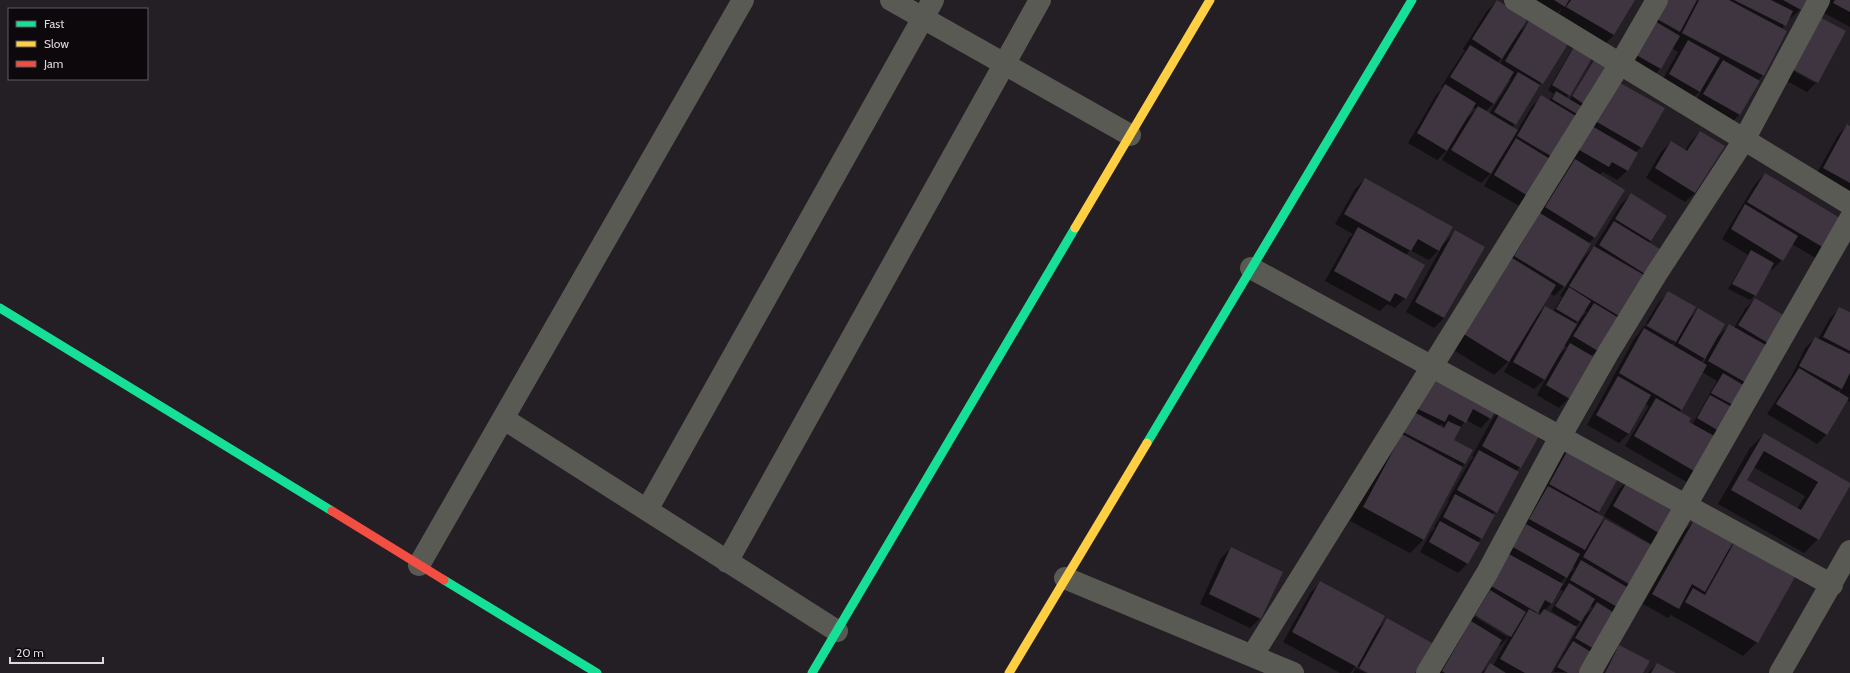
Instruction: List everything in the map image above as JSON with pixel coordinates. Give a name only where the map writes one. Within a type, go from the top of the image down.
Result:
[{"type":"street","points":[[419,565],[743,0]]},
{"type":"street","points":[[891,0],[928,9],[1005,64],[1130,135]]},
{"type":"street","points":[[727,562],[1040,0]]},
{"type":"street","points":[[812,673],[1210,0]]},
{"type":"street","points":[[1009,673],[1412,0]]},
{"type":"street","points":[[1515,0],[1850,204]]},
{"type":"street","points":[[1252,656],[1620,64],[1657,0]]},
{"type":"street","points":[[1427,673],[1487,573],[1560,437],[1657,273],[1744,140],[1820,0]]},
{"type":"street","points":[[647,510],[928,9]]},
{"type":"street","points":[[1590,673],[1850,219]]},
{"type":"street","points":[[1251,268],[1686,505],[1841,582]]},
{"type":"street","points":[[0,308],[597,673]]},
{"type":"street","points":[[504,418],[837,631]]},
{"type":"street","points":[[1797,673],[1841,582],[1850,551]]},
{"type":"street","points":[[1065,578],[1293,673]]},
{"type":"street","points":[[1780,673],[1841,582]]},
{"type":"building","points":[[1497,0],[1527,20],[1502,59],[1472,39]]},
{"type":"building","points":[[1554,0],[1569,0],[1565,7]]},
{"type":"building","points":[[1571,0],[1635,0],[1614,35],[1566,7]]},
{"type":"building","points":[[1658,0],[1697,0],[1680,32],[1650,15]]},
{"type":"building","points":[[1699,0],[1729,0],[1787,31],[1764,76],[1682,33]]},
{"type":"building","points":[[1734,0],[1771,0],[1793,11],[1786,26]]},
{"type":"building","points":[[1783,0],[1807,0],[1801,10]]},
{"type":"building","points":[[1835,0],[1850,0],[1850,12],[1833,3]]},
{"type":"building","points":[[1812,13],[1846,31],[1818,83],[1783,64]]},
{"type":"building","points":[[1648,17],[1680,36],[1661,69],[1629,51]]},
{"type":"building","points":[[1529,21],[1568,44],[1543,84],[1505,61]]},
{"type":"building","points":[[1688,40],[1720,58],[1700,92],[1669,74]]},
{"type":"building","points":[[1470,45],[1514,72],[1494,104],[1450,77]]},
{"type":"building","points":[[1575,45],[1593,56],[1570,96],[1552,85]]},
{"type":"building","points":[[1596,57],[1612,67],[1588,107],[1572,96]]},
{"type":"building","points":[[1723,60],[1760,81],[1740,115],[1703,94]]},
{"type":"building","points":[[1518,72],[1540,85],[1516,125],[1494,112]]},
{"type":"building","points":[[1613,79],[1665,108],[1642,148],[1590,118]]},
{"type":"building","points":[[1445,84],[1476,103],[1447,151],[1417,133]]},
{"type":"building","points":[[1556,91],[1586,109],[1582,117],[1552,99]]},
{"type":"building","points":[[1541,95],[1581,119],[1556,159],[1517,136]]},
{"type":"building","points":[[1478,106],[1518,130],[1491,174],[1451,150]]},
{"type":"building","points":[[1587,123],[1638,153],[1628,171],[1612,162],[1609,167],[1574,147]]},
{"type":"building","points":[[1847,124],[1850,126],[1850,183],[1823,168]]},
{"type":"building","points":[[1700,131],[1725,146],[1695,193],[1655,168],[1671,141],[1687,151]]},
{"type":"building","points":[[1516,138],[1555,162],[1533,199],[1494,175]]},
{"type":"building","points":[[1575,159],[1625,190],[1595,238],[1545,207]]},
{"type":"building","points":[[1765,173],[1850,224],[1834,254],[1747,202]]},
{"type":"building","points":[[1365,178],[1453,227],[1439,251],[1418,239],[1411,251],[1344,214]]},
{"type":"building","points":[[1631,193],[1667,216],[1651,241],[1615,219]]},
{"type":"building","points":[[1745,204],[1798,236],[1783,261],[1731,229]]},
{"type":"building","points":[[1540,213],[1591,244],[1565,287],[1514,256]]},
{"type":"building","points":[[1614,221],[1660,249],[1645,274],[1599,245]]},
{"type":"building","points":[[1358,227],[1425,265],[1406,299],[1395,293],[1390,302],[1334,271]]},
{"type":"building","points":[[1455,230],[1485,247],[1444,318],[1415,302]]},
{"type":"building","points":[[1594,246],[1644,275],[1619,316],[1569,286]]},
{"type":"building","points":[[1751,250],[1774,263],[1756,296],[1732,284]]},
{"type":"building","points":[[1509,256],[1556,285],[1509,362],[1462,333]]},
{"type":"building","points":[[1569,287],[1591,301],[1578,322],[1556,309]]},
{"type":"building","points":[[1668,291],[1696,307],[1676,342],[1647,326]]},
{"type":"building","points":[[1755,298],[1790,319],[1773,346],[1738,325]]},
{"type":"building","points":[[1594,303],[1619,318],[1598,351],[1573,336]]},
{"type":"building","points":[[1545,306],[1577,324],[1545,380],[1513,362]]},
{"type":"building","points":[[1839,307],[1850,312],[1850,351],[1823,337]]},
{"type":"building","points":[[1698,308],[1725,324],[1705,359],[1678,343]]},
{"type":"building","points":[[1729,324],[1771,348],[1757,389],[1708,361]]},
{"type":"building","points":[[1644,328],[1707,365],[1682,410],[1619,373]]},
{"type":"building","points":[[1815,337],[1850,354],[1850,373],[1842,389],[1799,366]]},
{"type":"building","points":[[1570,343],[1594,357],[1570,399],[1546,385]]},
{"type":"building","points":[[1799,368],[1849,398],[1827,435],[1776,404]]},
{"type":"building","points":[[1436,370],[1499,403],[1491,419],[1473,409],[1466,423],[1449,414],[1445,422],[1416,408]]},
{"type":"building","points":[[1723,373],[1755,392],[1744,411],[1711,393]]},
{"type":"building","points":[[1618,376],[1651,395],[1629,434],[1596,415]]},
{"type":"building","points":[[1710,395],[1743,413],[1729,437],[1697,418]]},
{"type":"building","points":[[1656,398],[1691,418],[1689,422],[1727,443],[1706,478],[1634,436]]},
{"type":"building","points":[[1503,407],[1543,429],[1521,468],[1482,446]]},
{"type":"building","points":[[1414,412],[1444,428],[1448,421],[1461,427],[1454,440],[1473,450],[1465,464],[1403,432]]},
{"type":"building","points":[[1764,433],[1850,483],[1850,486],[1819,540],[1731,490]],"holes":[[[1764,451],[1818,482],[1801,510],[1747,480]]]},
{"type":"building","points":[[1402,434],[1463,467],[1424,540],[1363,507]]},
{"type":"building","points":[[1570,446],[1620,475],[1599,512],[1549,484]]},
{"type":"building","points":[[1479,450],[1519,472],[1497,513],[1457,490]]},
{"type":"building","points":[[1629,478],[1685,511],[1669,539],[1613,506]]},
{"type":"building","points":[[1548,486],[1604,517],[1585,550],[1529,519]]},
{"type":"building","points":[[1455,494],[1495,515],[1482,539],[1443,517]]},
{"type":"building","points":[[1605,519],[1662,551],[1639,590],[1583,557]]},
{"type":"building","points":[[1694,520],[1733,542],[1705,592],[1692,584],[1679,609],[1652,594]]},
{"type":"building","points":[[1440,521],[1480,543],[1468,564],[1429,542]]},
{"type":"building","points":[[1526,524],[1580,554],[1567,578],[1513,547]]},
{"type":"building","points":[[1734,543],[1795,577],[1758,643],[1685,602],[1693,588],[1705,595]]},
{"type":"building","points":[[1231,547],[1283,572],[1261,619],[1209,594]]},
{"type":"building","points":[[1509,554],[1563,584],[1552,604],[1545,600],[1538,613],[1491,586]]},
{"type":"building","points":[[1581,560],[1637,593],[1626,612],[1570,580]]},
{"type":"building","points":[[1320,581],[1385,616],[1357,667],[1292,632]]},
{"type":"building","points":[[1569,583],[1595,599],[1581,622],[1555,606]]},
{"type":"building","points":[[1490,590],[1526,612],[1511,637],[1475,615]]},
{"type":"building","points":[[1597,602],[1624,619],[1603,654],[1575,638]]},
{"type":"building","points":[[1529,609],[1540,615],[1544,609],[1577,627],[1551,673],[1525,673],[1500,659]]},
{"type":"building","points":[[1387,618],[1432,643],[1415,673],[1368,673],[1359,668]]},
{"type":"building","points":[[1471,621],[1502,640],[1481,673],[1445,673],[1442,671]]},
{"type":"building","points":[[1573,641],[1601,658],[1591,673],[1568,673],[1557,667]]},
{"type":"building","points":[[1619,645],[1650,661],[1643,673],[1605,673]]},
{"type":"building","points":[[1490,663],[1506,673],[1484,673]]},
{"type":"building","points":[[1657,663],[1676,673],[1651,673]]},
{"type":"traffic: fast","points":[[1147,443],[1412,0]]},
{"type":"traffic: fast","points":[[812,673],[1075,228]]},
{"type":"traffic: fast","points":[[0,308],[332,511]]},
{"type":"traffic: fast","points":[[444,580],[597,673]]},
{"type":"traffic: slow","points":[[1075,228],[1210,0]]},
{"type":"traffic: slow","points":[[1009,673],[1147,443]]},
{"type":"traffic: jam","points":[[332,511],[444,580]]}]
